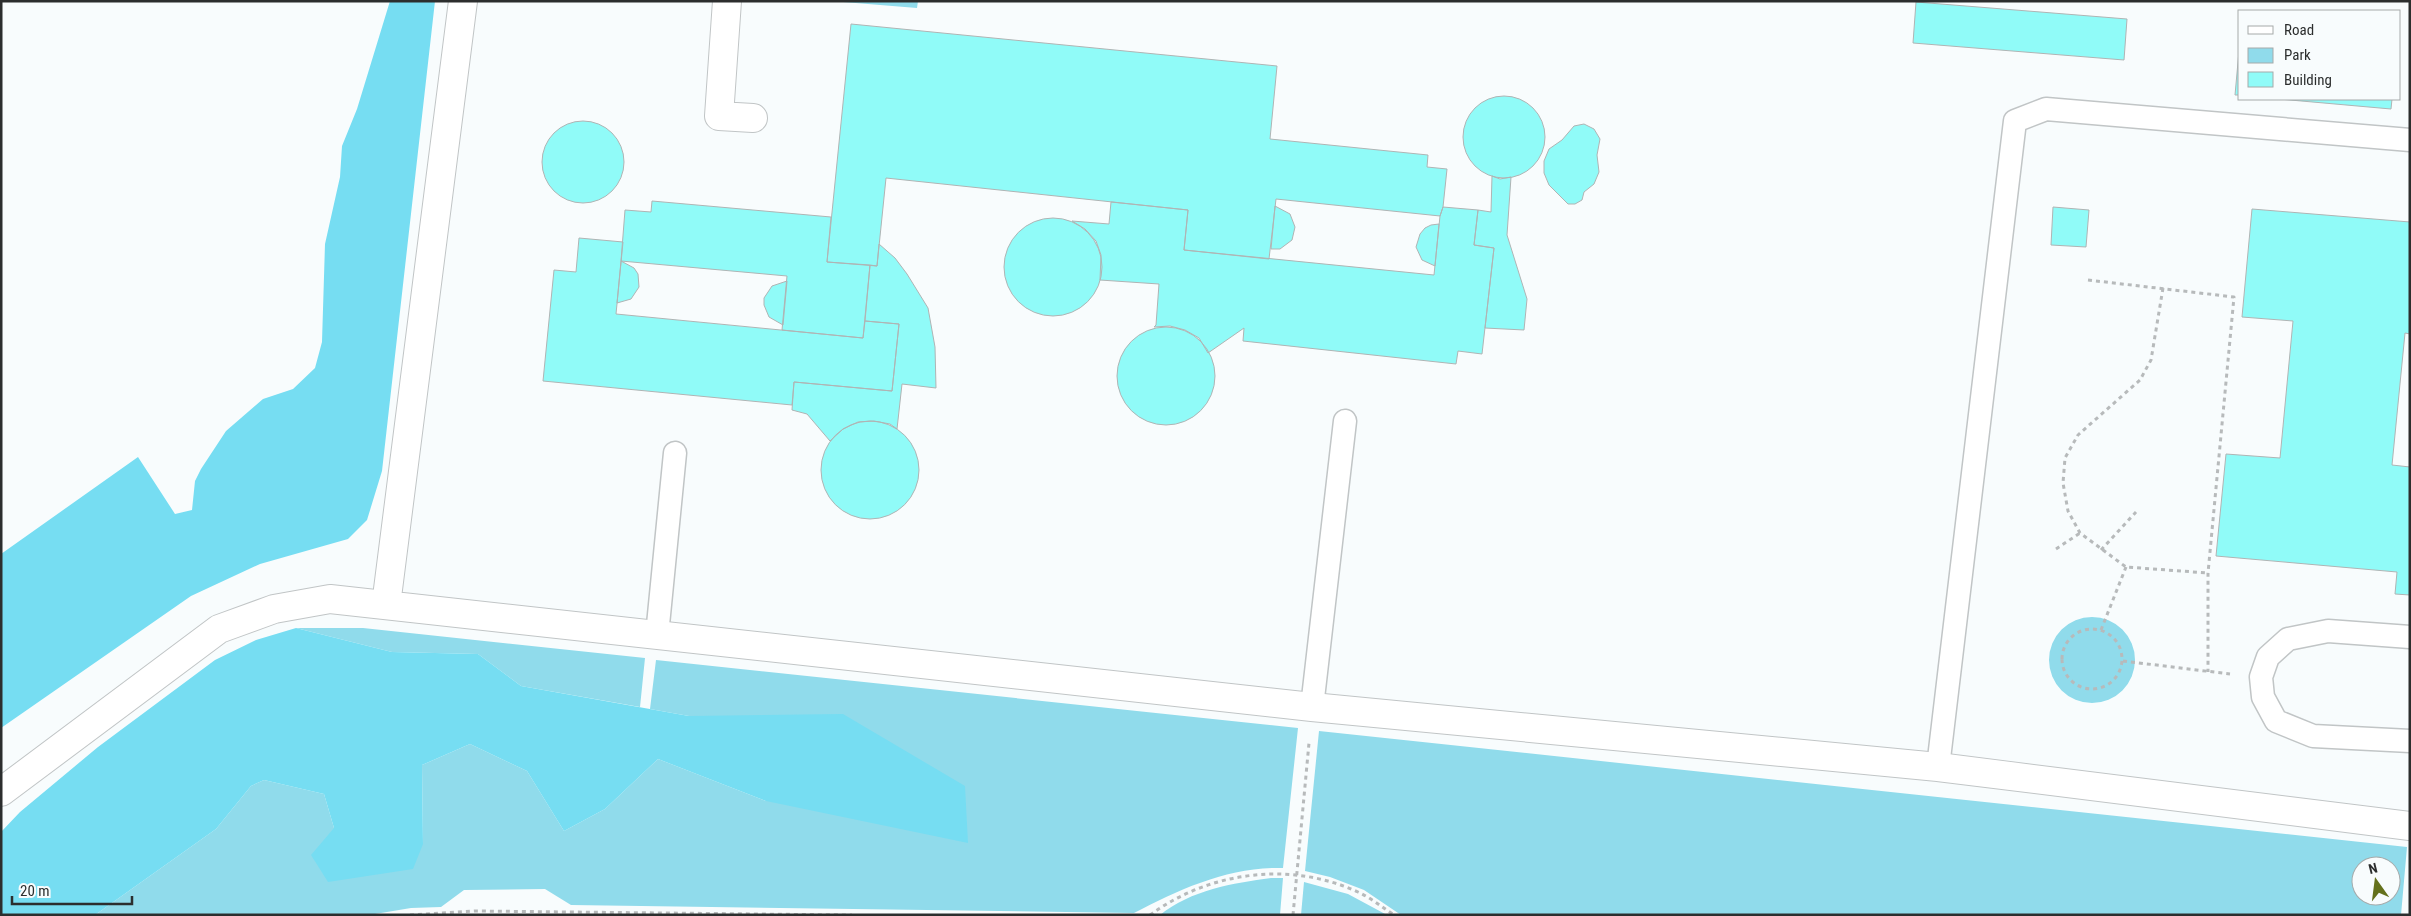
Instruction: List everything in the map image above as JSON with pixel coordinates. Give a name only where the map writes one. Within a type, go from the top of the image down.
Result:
[{"type":"street","points":[[386,605],[463,1]]},
{"type":"street","points":[[726,1],[718,116],[753,118]]},
{"type":"street","points":[[1,792],[218,629],[274,609],[330,599],[1312,707],[1938,766],[2410,826]]},
{"type":"lane","points":[[1938,766],[2015,121],[2046,109],[2410,140]]},
{"type":"lane","points":[[1312,707],[1345,421]]},
{"type":"lane","points":[[657,635],[675,453]]},
{"type":"lane","points":[[2410,637],[2328,632],[2288,639],[2268,657],[2261,677],[2263,697],[2276,721],[2313,736],[2410,741]]},
{"type":"path","points":[[2088,280],[2234,297],[2208,573],[2208,672]]},
{"type":"path","points":[[2163,288],[2151,360],[2140,380],[2078,435],[2065,458],[2063,483],[2068,511],[2080,534],[2126,567],[2208,573]]},
{"type":"path","points":[[2101,550],[2136,512]]},
{"type":"path","points":[[2056,549],[2080,534]]},
{"type":"path","points":[[2100,630],[2126,567]]},
{"type":"path","points":[[2087,630],[2100,630],[2112,636],[2120,647],[2123,660],[2119,674],[2110,684],[2098,690],[2084,689],[2072,682],[2064,671],[2061,658],[2065,645],[2074,635],[2087,630]]},
{"type":"path","points":[[2123,660],[2208,672],[2261,677]]},
{"type":"path","points":[[1293,915],[1312,707]]},
{"type":"path","points":[[1150,915],[1193,890],[1238,877],[1270,873],[1296,874],[1359,892],[1394,915]]},
{"type":"path","points":[[410,915],[503,912],[852,915]]},
{"type":"green space","points":[[831,1],[918,1],[917,8]]},
{"type":"green space","points":[[2092,617],[2109,620],[2123,629],[2132,643],[2135,660],[2132,677],[2123,691],[2109,700],[2092,703],[2075,700],[2061,691],[2052,677],[2049,660],[2052,643],[2061,629],[2075,620]]},
{"type":"green space","points":[[296,628],[363,628],[645,658],[640,707],[521,686],[478,654],[392,652]]},
{"type":"green space","points":[[656,660],[1298,728],[1283,868],[1263,868],[1225,875],[1187,888],[1134,913],[571,905],[545,889],[464,890],[441,907],[411,908],[369,915],[95,915],[216,829],[251,786],[264,780],[324,794],[334,828],[423,844],[422,765],[470,744],[527,771],[564,831],[605,809],[658,759],[766,801],[689,716],[650,709]]},
{"type":"green space","points":[[1319,731],[2407,847],[2401,915],[1401,915],[1364,890],[1330,877],[1305,871]]},
{"type":"green space","points":[[1271,878],[1283,878],[1280,915],[1160,915],[1185,899],[1213,889]]},
{"type":"green space","points":[[1304,882],[1348,894],[1387,915],[1301,915]]},
{"type":"shaded area","points":[[390,1],[435,1],[382,471],[367,520],[348,539],[260,564],[191,596],[1,728],[1,554],[138,457],[175,514],[192,510],[195,481],[226,431],[263,399],[293,389],[315,368],[322,342],[325,244],[340,177],[342,146],[357,109]]},
{"type":"shaded area","points":[[296,628],[392,652],[478,654],[521,686],[689,716],[843,714],[965,786],[968,843],[766,801],[658,759],[605,809],[564,831],[527,771],[470,744],[422,765],[423,844],[413,869],[328,882],[311,855],[334,828],[324,794],[264,780],[251,786],[216,829],[95,915],[1,915],[1,832],[20,812],[98,747],[215,660],[256,640]]},
{"type":"building","points":[[1916,2],[2127,19],[2124,60],[1913,43]]},
{"type":"building","points":[[851,24],[1277,66],[1270,139],[1428,155],[1427,167],[1447,169],[1443,207],[1440,216],[1276,199],[1269,259],[1184,250],[1188,210],[886,178],[877,266],[827,262]]},
{"type":"building","points":[[2238,62],[2238,95],[2235,95]]},
{"type":"building","points":[[1504,96],[1520,99],[1533,108],[1542,121],[1545,137],[1542,153],[1533,166],[1520,175],[1504,178],[1488,175],[1475,166],[1466,153],[1463,137],[1466,121],[1475,108],[1488,99]]},
{"type":"building","points":[[2290,100],[2392,100],[2391,109]]},
{"type":"building","points":[[583,121],[599,124],[612,133],[621,146],[624,162],[621,178],[612,191],[599,200],[583,203],[567,200],[554,191],[545,178],[542,162],[545,146],[554,133],[567,124]]},
{"type":"building","points":[[1584,124],[1594,129],[1600,139],[1597,155],[1599,172],[1594,184],[1584,192],[1582,200],[1575,204],[1568,204],[1549,185],[1544,173],[1544,161],[1549,149],[1562,140],[1574,126]]},
{"type":"building","points":[[1492,176],[1500,179],[1511,177],[1507,235],[1527,299],[1524,330],[1485,328],[1494,248],[1474,245],[1478,210],[1491,212]]},
{"type":"building","points":[[652,201],[831,217],[827,262],[870,265],[863,338],[782,330],[787,276],[621,261],[625,210],[651,212]]},
{"type":"building","points":[[1111,202],[1188,210],[1184,250],[1434,275],[1440,216],[1443,207],[1478,210],[1474,245],[1494,248],[1482,354],[1458,351],[1456,364],[1243,341],[1244,328],[1208,353],[1199,338],[1185,330],[1170,326],[1154,327],[1156,325],[1159,284],[1100,280],[1101,255],[1096,241],[1085,229],[1072,221],[1109,224]]},
{"type":"building","points":[[1275,206],[1290,214],[1295,227],[1292,240],[1280,249],[1271,249]]},
{"type":"building","points":[[2053,207],[2089,210],[2086,247],[2051,245]]},
{"type":"building","points":[[2252,209],[2410,222],[2410,334],[2405,333],[2392,465],[2410,467],[2410,595],[2395,594],[2397,572],[2216,556],[2226,454],[2280,458],[2293,321],[2242,317]]},
{"type":"building","points":[[1053,218],[1072,222],[1088,232],[1098,248],[1102,267],[1098,286],[1088,302],[1072,312],[1053,316],[1034,312],[1018,302],[1008,286],[1004,267],[1008,248],[1018,232],[1034,222]]},
{"type":"building","points":[[1439,224],[1435,266],[1422,260],[1416,247],[1420,234],[1425,228]]},
{"type":"building","points":[[579,238],[623,242],[616,314],[863,338],[865,321],[899,324],[892,391],[794,382],[792,405],[543,381],[554,270],[576,272]]},
{"type":"building","points":[[879,244],[895,258],[928,308],[935,347],[936,388],[902,384],[897,429],[890,424],[874,421],[858,422],[843,429],[830,441],[807,414],[792,410],[794,382],[892,391],[899,324],[865,321],[870,265],[877,266]]},
{"type":"building","points":[[621,261],[634,268],[638,274],[639,287],[631,299],[617,303]]},
{"type":"building","points":[[787,281],[783,325],[769,317],[764,305],[764,298],[772,286]]},
{"type":"building","points":[[1166,327],[1185,331],[1201,341],[1211,357],[1215,376],[1211,395],[1201,411],[1185,421],[1166,425],[1147,421],[1131,411],[1121,395],[1117,376],[1121,357],[1131,341],[1147,331]]},
{"type":"building","points":[[870,421],[889,425],[905,435],[915,451],[919,470],[915,489],[905,505],[889,515],[870,519],[851,515],[835,505],[825,489],[821,470],[825,451],[835,435],[851,425]]}]
